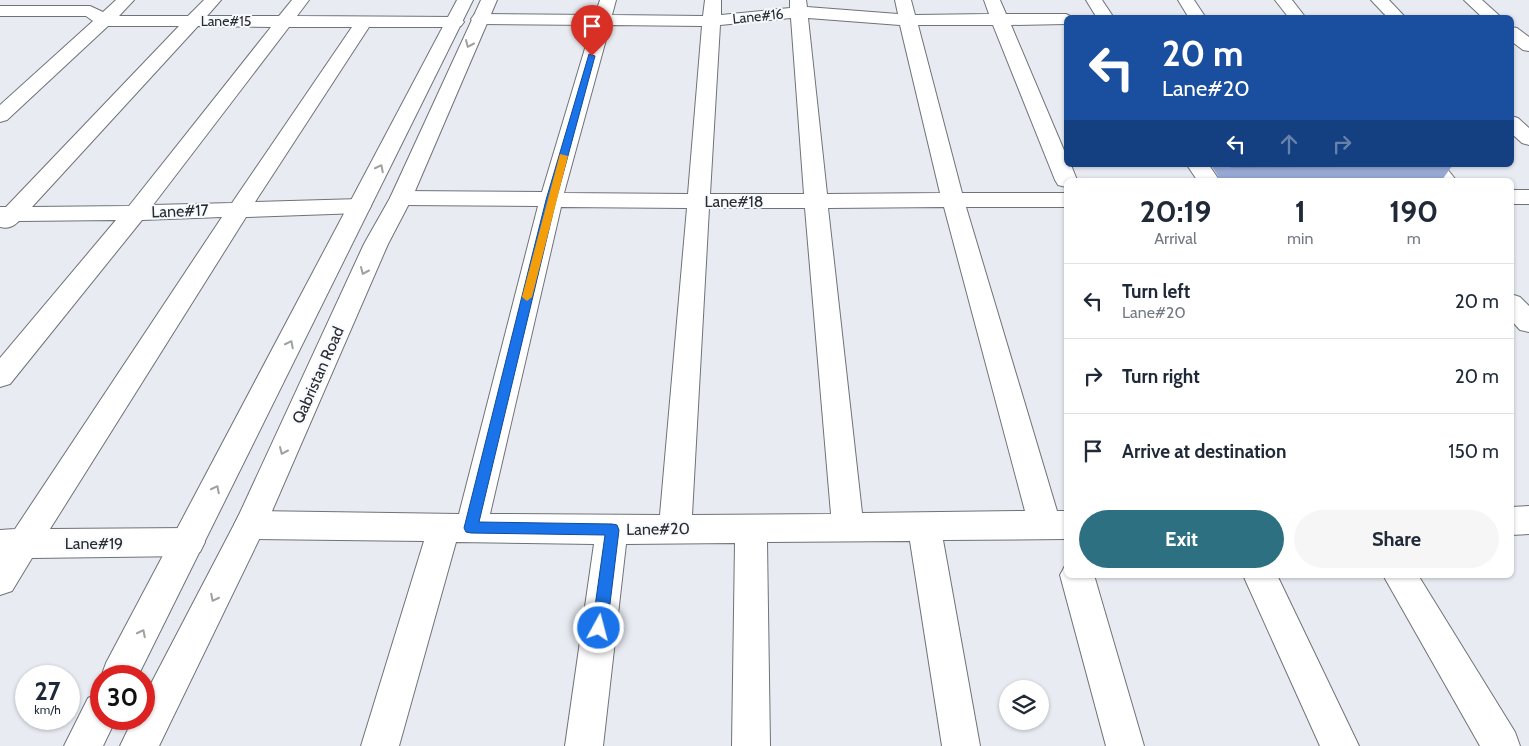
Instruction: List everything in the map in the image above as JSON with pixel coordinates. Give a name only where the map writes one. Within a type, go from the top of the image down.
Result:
[{"type":"street","points":[[3,13],[23,0]]},
{"type":"street","points":[[0,116],[126,0]]},
{"type":"street","points":[[4,218],[213,0]]},
{"type":"street","points":[[0,377],[135,213],[300,0]]},
{"type":"street","points":[[992,0],[1065,178]]},
{"type":"street","points":[[1094,0],[1104,15]]},
{"type":"street","points":[[1186,0],[1196,15]]},
{"type":"street","points":[[1283,0],[1296,15]]},
{"type":"street","points":[[1379,0],[1395,15]]},
{"type":"street","points":[[1472,0],[1490,15]]},
{"type":"street","points":[[798,6],[848,527]]},
{"type":"street","name":"Lane#16","points":[[472,10],[712,10],[798,6],[905,10],[1001,20],[1064,19]]},
{"type":"street","points":[[125,665],[360,206],[472,10]]},
{"type":"street","name":"Lane#15","points":[[3,13],[90,11],[104,20],[364,22],[472,10]]},
{"type":"street","name":"Qabristan Road","points":[[139,746],[250,525],[376,244],[401,198],[472,10]]},
{"type":"street","points":[[380,746],[458,527],[605,10]]},
{"type":"street","points":[[675,529],[712,10]]},
{"type":"street","points":[[905,10],[953,200],[1060,528]]},
{"type":"street","points":[[0,580],[12,543],[239,210],[364,22]]},
{"type":"street","points":[[1514,22],[1529,46]]},
{"type":"street","points":[[1514,125],[1529,139]]},
{"type":"street","points":[[1199,167],[1207,178]]},
{"type":"street","points":[[1434,167],[1443,178]]},
{"type":"street","points":[[1514,197],[1529,197]]},
{"type":"street","name":"Lane#18","points":[[401,198],[698,201],[1064,200]]},
{"type":"street","name":"Lane#17","points":[[4,218],[360,206]]},
{"type":"street","points":[[342,243],[376,244]]},
{"type":"street","points":[[1514,306],[1529,323]]},
{"type":"street","points":[[1514,520],[1529,520]]},
{"type":"street","name":"Lane#20","points":[[250,525],[612,530],[924,526],[1060,528]]},
{"type":"street","points":[[924,526],[960,746]]},
{"type":"street","points":[[751,528],[751,746]]},
{"type":"street","points":[[584,746],[612,530]]},
{"type":"street","name":"Lane#19","points":[[12,543],[189,542]]},
{"type":"street","points":[[1078,578],[1126,746]]},
{"type":"street","points":[[1261,578],[1340,746]]},
{"type":"street","points":[[1402,578],[1501,746]]},
{"type":"street","points":[[83,746],[91,730]]},
{"type":"slow traffic","points":[[527,297],[563,156]]},
{"type":"route","points":[[592,56],[551,200],[471,528],[612,530],[599,628]]}]
